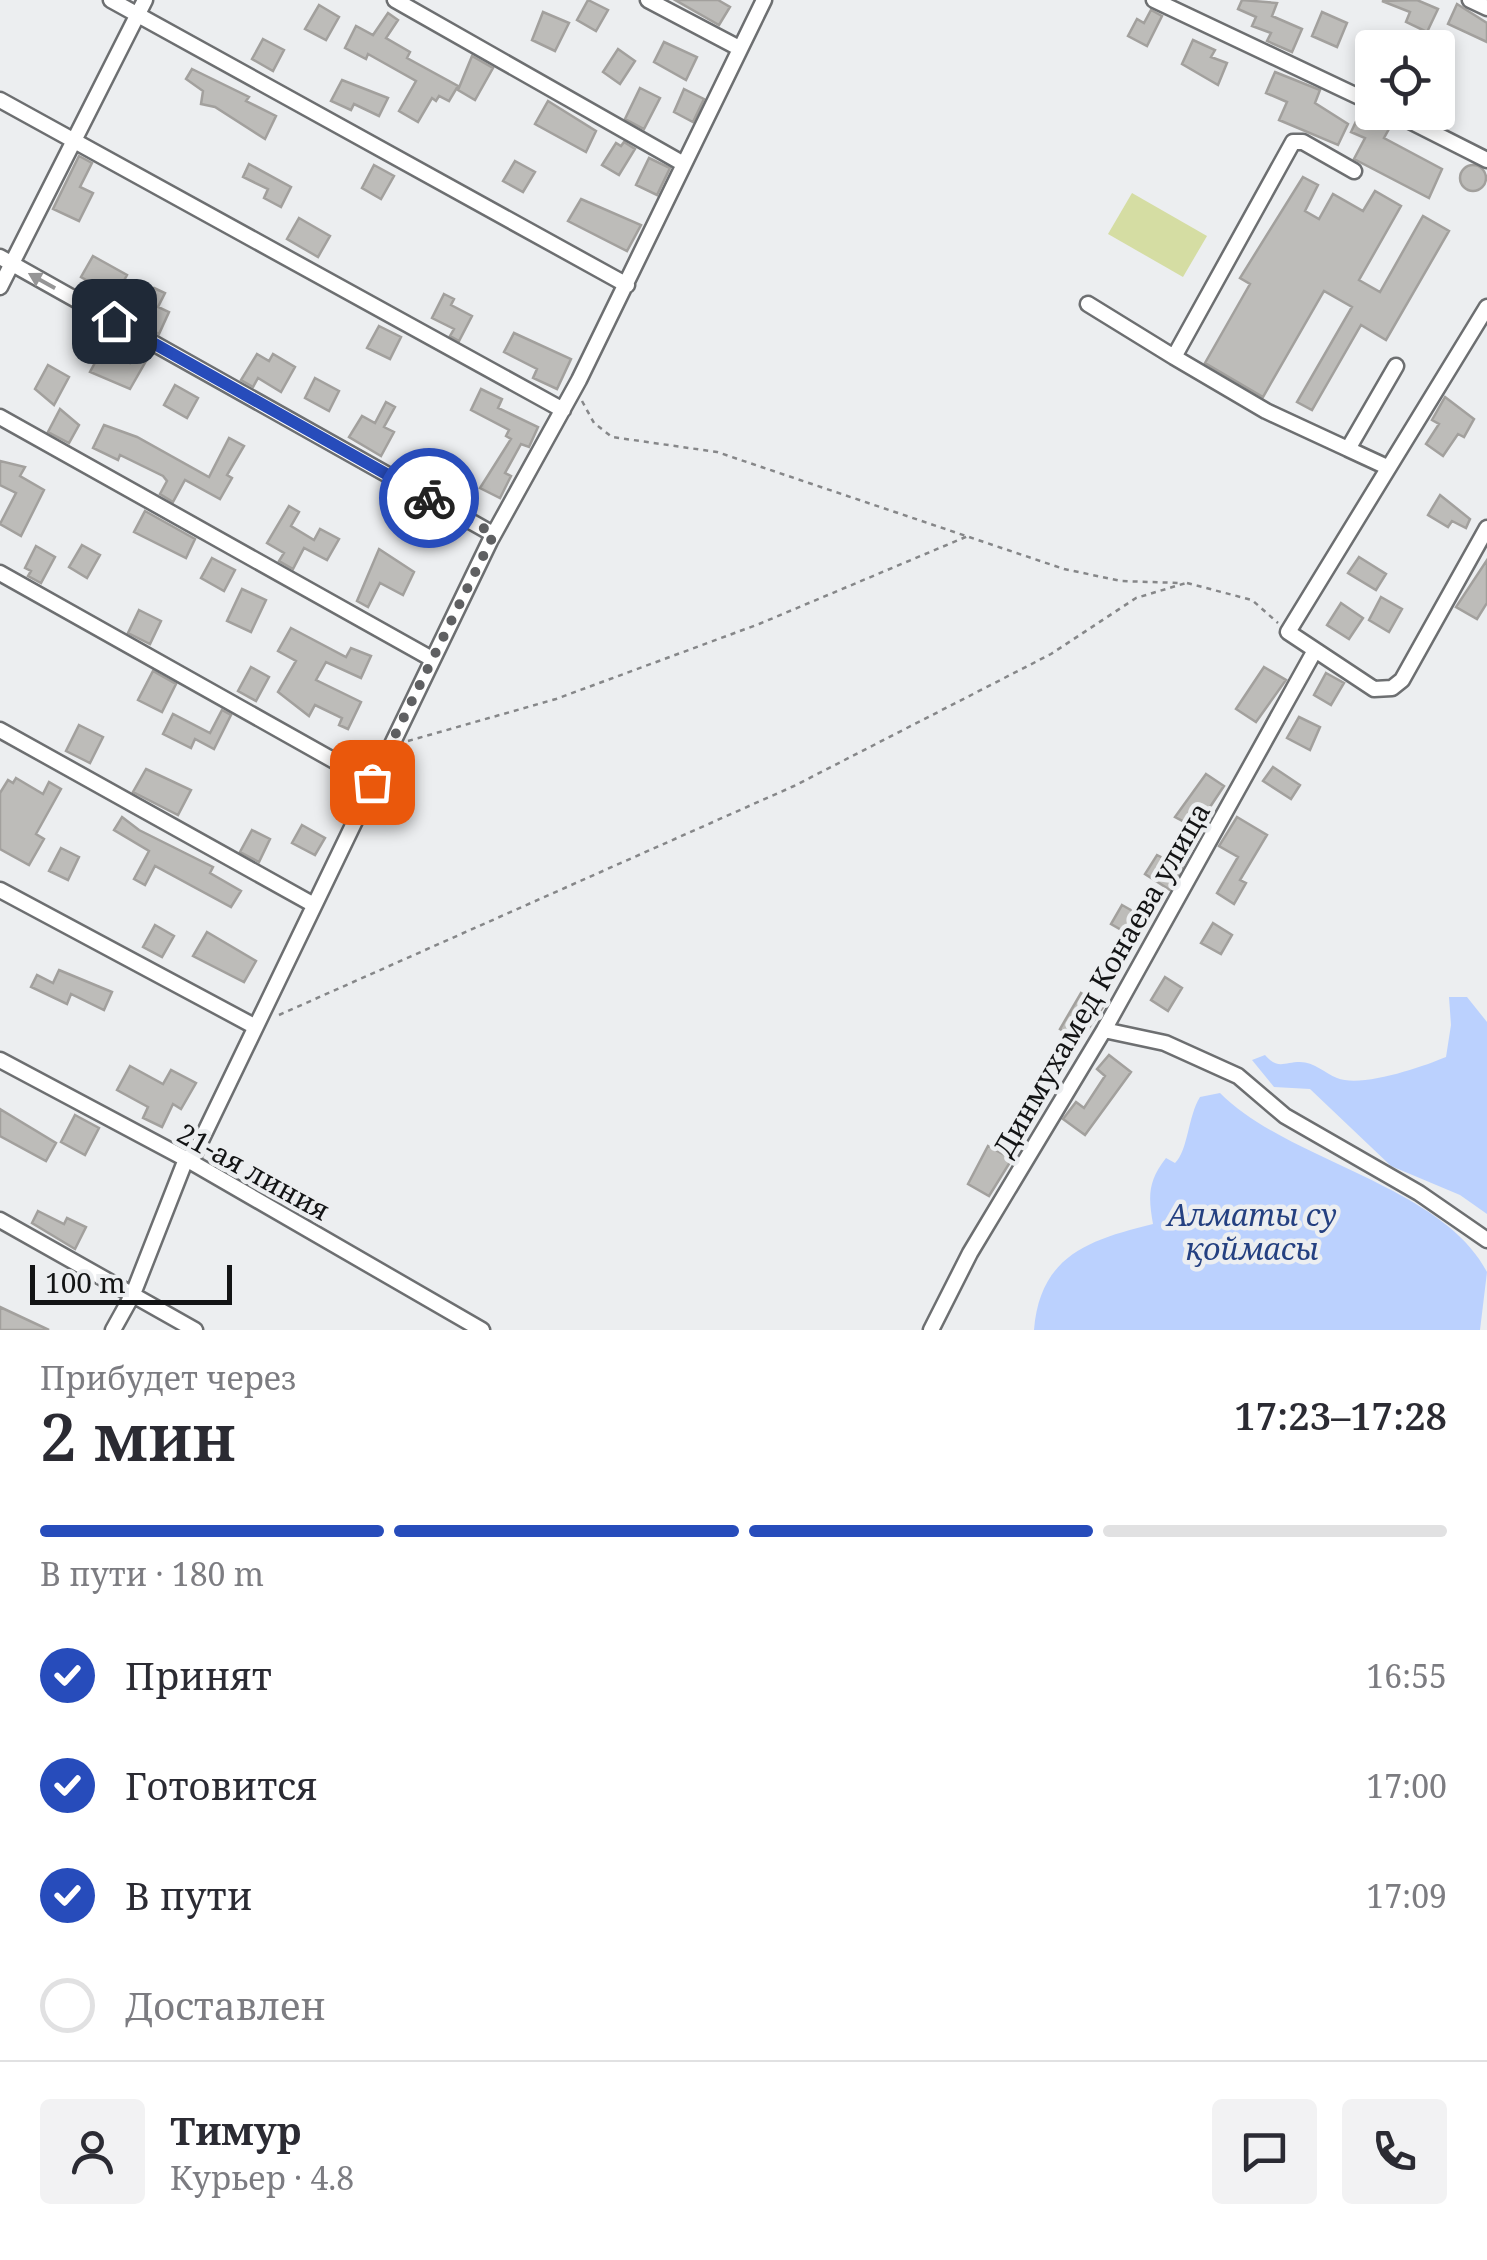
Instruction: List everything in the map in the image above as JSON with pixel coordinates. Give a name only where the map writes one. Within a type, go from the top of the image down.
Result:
[{"type":"street","points":[[110,0],[626,286]]},
{"type":"street","points":[[0,288],[6,260],[75,142],[145,0]]},
{"type":"street","points":[[394,0],[682,163]]},
{"type":"street","points":[[648,0],[740,48]]},
{"type":"street","points":[[113,1330],[133,1294],[186,1158],[194,1155],[432,659],[494,534],[579,380],[764,0]]},
{"type":"street","points":[[1154,0],[1355,95]]},
{"type":"street","points":[[1470,0],[1487,8]]},
{"type":"street","points":[[0,100],[563,410]]},
{"type":"street","points":[[1428,130],[1487,160]]},
{"type":"street","points":[[1174,357],[1293,142],[1303,142],[1354,170]]},
{"type":"street","points":[[6,260],[494,534]]},
{"type":"street","points":[[1088,304],[1266,411],[1387,467]]},
{"type":"street","points":[[1487,307],[1288,632],[1374,689],[1392,688],[1402,680],[1487,528]]},
{"type":"street","points":[[1348,449],[1396,366]]},
{"type":"street","points":[[0,416],[432,659]]},
{"type":"street","points":[[0,573],[372,782]]},
{"type":"street","name":"Динмухамед Конаева улица","points":[[931,1330],[970,1253],[1104,1030],[1314,652]]},
{"type":"street","points":[[0,730],[314,906]]},
{"type":"street","points":[[0,890],[254,1026]]},
{"type":"street","points":[[1104,1030],[1165,1044],[1238,1076],[1285,1116],[1419,1193],[1487,1240]]},
{"type":"street","name":"21-ая линия","points":[[0,1060],[186,1158],[482,1330]]},
{"type":"street","points":[[0,1220],[195,1330]]},
{"type":"path","points":[[579,380],[583,403],[594,422],[612,437],[717,452],[1064,569],[1122,581],[1186,583],[1252,600],[1288,632]]},
{"type":"path","points":[[390,746],[556,699],[759,624],[969,536]]},
{"type":"path","points":[[254,1026],[794,786],[1051,654],[1136,598],[1186,583]]},
{"type":"green space","points":[[1132,193],[1207,236],[1183,277],[1108,234]]},
{"type":"water","name":"Алматы су қоймасы","points":[[1449,997],[1467,997],[1487,1022],[1487,1214],[1460,1195],[1391,1166],[1310,1089],[1274,1087],[1252,1060],[1265,1055],[1278,1064],[1305,1062],[1348,1080],[1408,1071],[1446,1057],[1451,1025]]},
{"type":"water","name":"Алматы су қоймасы","points":[[1220,1093],[1249,1117],[1284,1137],[1400,1195],[1436,1217],[1465,1242],[1487,1272],[1480,1330],[1034,1330],[1046,1284],[1071,1255],[1108,1237],[1153,1224],[1150,1197],[1156,1174],[1166,1158],[1175,1163],[1179,1157],[1200,1097]]},
{"type":"building","points":[[588,0],[608,10],[596,31],[577,20]]},
{"type":"building","points":[[675,0],[718,0],[730,7],[719,25]]},
{"type":"building","points":[[1242,0],[1277,3],[1272,16],[1302,29],[1292,52],[1267,41],[1271,33],[1252,26],[1256,17],[1238,9]]},
{"type":"building","points":[[1417,0],[1438,9],[1428,30],[1423,30],[1406,22],[1410,12],[1382,1]]},
{"type":"building","points":[[1457,4],[1487,23],[1487,42],[1448,24]]},
{"type":"building","points":[[319,5],[339,17],[326,40],[305,29]]},
{"type":"building","points":[[1151,10],[1162,16],[1147,46],[1128,36],[1137,19],[1144,23]]},
{"type":"building","points":[[543,12],[569,23],[555,51],[532,40]]},
{"type":"building","points":[[1322,12],[1347,23],[1337,47],[1312,36]]},
{"type":"building","points":[[388,13],[398,20],[386,38],[410,52],[407,58],[458,86],[449,101],[439,96],[436,101],[432,98],[418,122],[399,111],[416,81],[368,54],[366,59],[345,48],[356,26],[373,35]]},
{"type":"building","points":[[263,39],[284,50],[273,71],[252,59]]},
{"type":"building","points":[[1193,40],[1215,50],[1211,57],[1227,63],[1218,85],[1182,64]]},
{"type":"building","points":[[664,42],[697,57],[686,80],[654,62]]},
{"type":"building","points":[[618,49],[635,61],[620,84],[603,72]]},
{"type":"building","points":[[472,56],[493,68],[475,100],[458,90]]},
{"type":"building","points":[[192,69],[249,97],[246,101],[276,116],[265,139],[215,107],[201,104],[203,91],[186,79]]},
{"type":"building","points":[[1275,72],[1320,90],[1315,103],[1348,124],[1338,145],[1279,120],[1287,102],[1266,93]]},
{"type":"building","points":[[342,80],[388,98],[379,116],[354,104],[351,110],[331,101]]},
{"type":"building","points":[[640,88],[660,98],[644,129],[625,119]]},
{"type":"building","points":[[684,89],[704,99],[693,122],[674,112]]},
{"type":"building","points":[[548,101],[596,131],[586,152],[535,124]]},
{"type":"building","points":[[1355,124],[1355,130],[1388,130],[1384,138],[1442,169],[1429,198],[1354,159],[1365,138],[1351,132]]},
{"type":"building","points":[[624,142],[635,149],[619,175],[602,165],[616,143],[621,146]]},
{"type":"building","points":[[79,156],[92,163],[80,187],[93,193],[79,221],[53,209]]},
{"type":"building","points":[[649,158],[670,168],[657,195],[636,185]]},
{"type":"building","points":[[515,161],[535,172],[523,192],[503,181]]},
{"type":"building","points":[[249,164],[291,187],[281,207],[264,198],[268,189],[243,177]]},
{"type":"building","points":[[374,165],[394,176],[381,199],[362,188]]},
{"type":"building","points":[[1473,165],[1482,169],[1486,178],[1482,187],[1473,191],[1464,187],[1460,178],[1464,169]]},
{"type":"building","points":[[1303,177],[1318,185],[1305,211],[1319,219],[1333,194],[1363,211],[1375,191],[1401,206],[1359,280],[1380,292],[1423,216],[1449,231],[1386,340],[1361,325],[1312,410],[1297,402],[1352,307],[1324,291],[1263,397],[1205,363],[1250,284],[1240,278]]},
{"type":"building","points":[[581,199],[641,225],[627,251],[568,221]]},
{"type":"building","points":[[299,218],[330,236],[318,257],[287,239]]},
{"type":"building","points":[[93,256],[127,275],[115,297],[81,277]]},
{"type":"building","points":[[154,288],[165,293],[158,307],[169,312],[159,334],[132,319]]},
{"type":"building","points":[[444,294],[454,299],[451,305],[472,316],[459,341],[450,336],[454,329],[432,318]]},
{"type":"building","points":[[379,326],[401,337],[390,359],[367,348]]},
{"type":"building","points":[[514,333],[571,359],[557,389],[533,378],[537,369],[504,352]]},
{"type":"building","points":[[103,348],[130,363],[135,355],[146,361],[130,389],[90,372]]},
{"type":"building","points":[[257,354],[269,361],[273,354],[295,367],[281,392],[258,378],[253,387],[241,380]]},
{"type":"building","points":[[48,365],[69,377],[54,405],[35,389]]},
{"type":"building","points":[[315,378],[339,391],[329,411],[305,398]]},
{"type":"building","points":[[175,385],[198,398],[187,418],[164,405]]},
{"type":"building","points":[[481,389],[502,399],[498,408],[538,427],[529,447],[521,444],[505,473],[511,476],[500,498],[480,488],[511,439],[506,436],[509,430],[471,410]]},
{"type":"building","points":[[1445,397],[1474,419],[1464,437],[1458,434],[1443,456],[1426,444],[1439,424],[1432,420]]},
{"type":"building","points":[[386,402],[395,407],[384,427],[394,432],[381,456],[349,437],[362,416],[375,423]]},
{"type":"building","points":[[60,409],[79,425],[69,443],[48,432]]},
{"type":"building","points":[[104,425],[137,437],[209,477],[229,438],[244,446],[227,475],[232,478],[220,499],[185,480],[173,502],[160,494],[167,481],[163,476],[120,455],[118,460],[93,448]]},
{"type":"building","points":[[0,461],[25,467],[20,476],[44,490],[21,536],[0,524],[16,493],[0,485]]},
{"type":"building","points":[[1440,495],[1470,519],[1466,528],[1452,521],[1448,527],[1428,515]]},
{"type":"building","points":[[289,506],[299,512],[291,526],[314,540],[320,529],[339,539],[327,560],[304,548],[293,569],[279,561],[284,553],[267,543]]},
{"type":"building","points":[[145,511],[195,539],[186,558],[134,532]]},
{"type":"building","points":[[420,512],[442,524],[429,546],[407,534]]},
{"type":"building","points":[[82,545],[100,555],[87,578],[69,567]]},
{"type":"building","points":[[36,546],[55,557],[41,583],[28,576],[31,571],[25,568]]},
{"type":"building","points":[[379,549],[414,572],[403,595],[380,583],[368,607],[357,601]]},
{"type":"building","points":[[1359,557],[1386,574],[1376,590],[1348,573]]},
{"type":"building","points":[[212,558],[235,570],[224,591],[201,578]]},
{"type":"building","points":[[1487,560],[1487,603],[1477,619],[1456,607]]},
{"type":"building","points":[[242,589],[266,600],[251,632],[227,621]]},
{"type":"building","points":[[1381,597],[1402,609],[1389,632],[1369,620]]},
{"type":"building","points":[[1341,603],[1363,618],[1349,639],[1327,625]]},
{"type":"building","points":[[139,610],[161,621],[150,644],[128,633]]},
{"type":"building","points":[[291,628],[346,657],[351,648],[371,656],[361,678],[326,662],[316,680],[361,702],[348,729],[339,725],[342,718],[315,705],[309,716],[278,692],[296,661],[278,651]]},
{"type":"building","points":[[251,667],[269,677],[256,701],[238,691]]},
{"type":"building","points":[[1264,667],[1286,680],[1256,722],[1236,709]]},
{"type":"building","points":[[153,671],[176,684],[162,712],[138,700]]},
{"type":"building","points":[[1326,673],[1344,683],[1331,705],[1314,695]]},
{"type":"building","points":[[222,710],[231,715],[214,749],[195,739],[191,748],[163,734],[173,714],[210,733]]},
{"type":"building","points":[[1299,717],[1320,727],[1310,750],[1287,738]]},
{"type":"building","points":[[79,725],[103,737],[90,763],[66,751]]},
{"type":"building","points":[[1273,767],[1300,785],[1291,799],[1263,781]]},
{"type":"building","points":[[146,769],[191,790],[178,815],[133,792]]},
{"type":"building","points":[[1206,774],[1224,786],[1206,813],[1210,815],[1202,831],[1175,817]]},
{"type":"building","points":[[16,778],[43,794],[49,782],[61,789],[36,834],[44,839],[29,865],[0,849],[0,793],[8,780],[13,783]]},
{"type":"building","points":[[122,817],[139,830],[213,867],[210,873],[241,891],[231,907],[155,866],[145,885],[134,879],[149,851],[114,830]]},
{"type":"building","points":[[1237,817],[1267,835],[1240,880],[1246,883],[1234,904],[1217,893],[1238,857],[1219,846]]},
{"type":"building","points":[[302,825],[325,838],[315,855],[292,843]]},
{"type":"building","points":[[252,830],[270,839],[259,862],[240,852]]},
{"type":"building","points":[[1174,845],[1190,852],[1170,890],[1145,874],[1157,855],[1165,859]]},
{"type":"building","points":[[61,848],[79,857],[68,880],[49,871]]},
{"type":"building","points":[[1122,905],[1143,917],[1132,936],[1111,924]]},
{"type":"building","points":[[1213,923],[1232,935],[1221,954],[1201,943]]},
{"type":"building","points":[[155,925],[174,936],[162,957],[143,947]]},
{"type":"building","points":[[207,932],[256,961],[244,982],[193,956]]},
{"type":"building","points":[[59,970],[112,992],[104,1010],[71,994],[67,1004],[31,987],[37,975],[53,983]]},
{"type":"building","points":[[1165,977],[1182,988],[1168,1011],[1151,1000]]},
{"type":"building","points":[[1081,993],[1103,1007],[1080,1041],[1060,1029]]},
{"type":"building","points":[[1109,1055],[1131,1072],[1085,1135],[1063,1119],[1076,1102],[1084,1108],[1105,1076],[1097,1069]]},
{"type":"building","points":[[130,1066],[163,1084],[171,1070],[196,1083],[181,1109],[173,1104],[162,1127],[143,1118],[148,1107],[117,1090]]},
{"type":"building","points":[[0,1109],[56,1143],[46,1161],[0,1136]]},
{"type":"building","points":[[75,1115],[99,1128],[85,1155],[61,1142]]},
{"type":"building","points":[[988,1146],[1012,1159],[989,1196],[968,1184]]},
{"type":"building","points":[[38,1211],[64,1224],[67,1218],[86,1227],[75,1249],[32,1223]]},
{"type":"building","points":[[0,1307],[49,1330],[0,1330]]},
{"type":"way so far","points":[[372,782],[494,534],[429,498]]},
{"type":"route","points":[[114,321],[429,498]]}]
